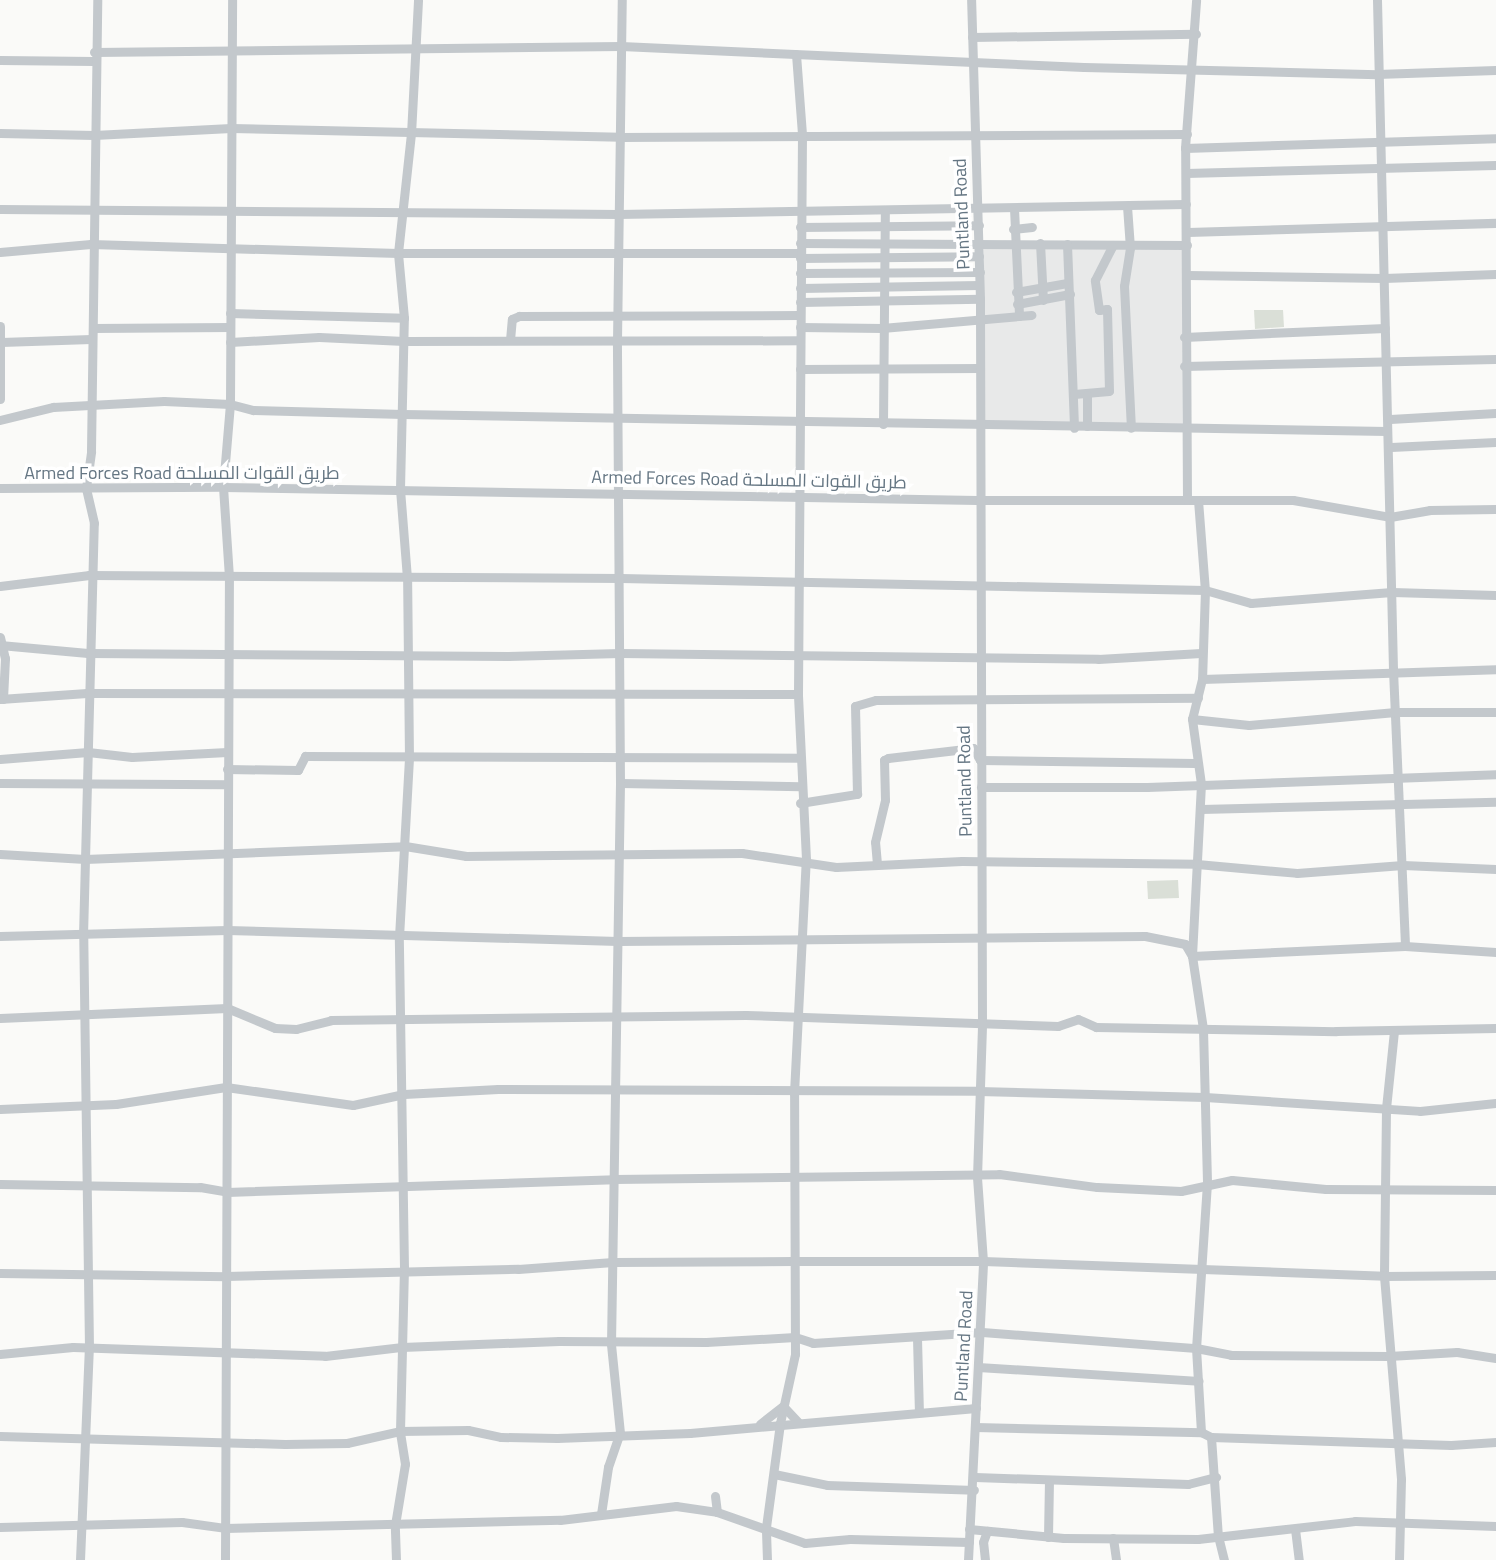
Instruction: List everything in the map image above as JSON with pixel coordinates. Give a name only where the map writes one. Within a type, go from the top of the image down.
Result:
[{"type":"street","points":[[80,1560],[89,1348],[83,936],[89,781],[89,575],[94,523],[86,488],[93,328],[91,244],[97,0]]},
{"type":"street","points":[[225,1560],[229,577],[223,487],[230,404],[232,0]]},
{"type":"street","points":[[396,1560],[395,1525],[405,1464],[400,1431],[404,1094],[400,1020],[400,937],[409,758],[407,578],[400,489],[404,318],[398,253],[399,210],[411,134],[418,0]]},
{"type":"street","points":[[601,1514],[608,1467],[620,1433],[611,1344],[620,783],[621,494],[617,341],[622,0]]},
{"type":"street","name":"Puntland Road","points":[[968,1560],[975,1477],[983,1261],[977,1177],[982,1024],[977,500],[980,272],[971,0]]},
{"type":"street","points":[[1186,500],[1184,337],[1188,232],[1185,148],[1194,68],[1196,0]]},
{"type":"street","points":[[1377,0],[1379,144],[1390,419],[1387,431],[1391,447],[1393,670],[1405,946]]},
{"type":"street","points":[[972,37],[1196,34]]},
{"type":"street","points":[[0,60],[232,50],[621,46],[1377,74],[1496,70]]},
{"type":"street","points":[[767,1560],[766,1527],[795,1337],[794,1093],[798,938],[806,859],[800,803],[798,694],[800,581],[797,494],[802,134],[796,54]]},
{"type":"street","points":[[0,132],[94,135],[231,128],[620,137],[1187,134]]},
{"type":"street","points":[[1185,148],[1379,144],[1496,138]]},
{"type":"street","points":[[1186,173],[1381,171],[1496,165]]},
{"type":"street","points":[[0,209],[231,208],[618,214],[1186,204]]},
{"type":"street","points":[[1127,206],[1130,248],[1126,309],[1131,428]]},
{"type":"street","points":[[1014,208],[1013,243],[1018,316]]},
{"type":"street","points":[[883,424],[881,303],[884,210]]},
{"type":"street","points":[[1188,232],[1496,223]]},
{"type":"street","points":[[800,227],[979,225]]},
{"type":"street","points":[[1013,229],[1032,228]]},
{"type":"street","points":[[0,252],[91,244],[231,250],[618,255],[800,251],[883,243],[1040,243],[1130,248],[1187,245]]},
{"type":"street","points":[[1040,243],[1043,299]]},
{"type":"street","points":[[1067,244],[1074,428]]},
{"type":"street","points":[[1112,246],[1095,280],[1099,310],[1126,309]]},
{"type":"street","points":[[800,251],[882,259],[979,256]]},
{"type":"street","points":[[800,273],[980,272]]},
{"type":"street","points":[[1188,275],[1384,278],[1496,274]]},
{"type":"street","points":[[1016,292],[1067,284]]},
{"type":"street","points":[[800,288],[979,285]]},
{"type":"street","points":[[1017,303],[1070,295]]},
{"type":"street","points":[[800,302],[881,303],[980,299]]},
{"type":"street","points":[[1074,394],[1087,395],[1109,391],[1107,309]]},
{"type":"street","points":[[230,313],[404,318]]},
{"type":"street","points":[[510,340],[512,319],[519,316],[800,315]]},
{"type":"street","points":[[800,327],[882,328],[1031,315]]},
{"type":"street","points":[[0,326],[0,399]]},
{"type":"street","points":[[93,328],[230,327]]},
{"type":"street","points":[[1184,337],[1385,328]]},
{"type":"street","points":[[230,342],[319,337],[404,341],[799,340]]},
{"type":"street","points":[[1,342],[92,339]]},
{"type":"street","points":[[1184,366],[1496,359]]},
{"type":"street","points":[[800,369],[883,371],[980,368]]},
{"type":"street","points":[[1087,395],[1087,426]]},
{"type":"street","points":[[0,420],[53,407],[91,404],[230,404],[253,410],[403,414],[620,415],[800,423],[1387,431]]},
{"type":"street","points":[[1390,419],[1496,413]]},
{"type":"street","points":[[1391,447],[1496,442]]},
{"type":"street","name":"Armed Forces Road طريق القوات المسلحة","points":[[0,488],[223,487],[621,494],[797,494],[977,500],[1293,500],[1390,517],[1430,510],[1496,509]]},
{"type":"street","points":[[1198,500],[1205,590],[1202,678],[1192,719],[1195,763],[1201,784],[1192,956],[1203,1029],[1207,1183],[1199,1268],[1196,1348],[1201,1432]]},
{"type":"street","points":[[0,586],[89,575],[621,578],[979,583],[1145,592],[1205,590],[1251,603],[1392,592],[1496,595]]},
{"type":"street","points":[[798,694],[619,697],[407,692],[87,692],[1,699],[1,643],[88,653],[620,653],[1098,659],[1201,653]]},
{"type":"street","points":[[1202,678],[1393,670],[1496,669]]},
{"type":"street","points":[[800,803],[857,794],[855,706],[876,700],[979,696],[1198,698]]},
{"type":"street","points":[[1192,719],[1249,725],[1395,712],[1496,712]]},
{"type":"street","points":[[877,864],[884,761],[973,748],[980,760],[1195,763]]},
{"type":"street","points":[[0,760],[88,752],[132,757],[227,752]]},
{"type":"street","points":[[227,769],[298,769],[305,756],[800,758]]},
{"type":"street","points":[[981,787],[1201,784],[1496,774]]},
{"type":"street","points":[[0,783],[89,781],[227,784]]},
{"type":"street","points":[[620,783],[800,786]]},
{"type":"street","points":[[1201,809],[1496,802]]},
{"type":"street","points":[[0,854],[85,859],[405,846],[466,856],[742,852],[806,859],[836,867],[981,861],[1196,864],[1318,873],[1403,865],[1496,869]]},
{"type":"street","points":[[0,936],[83,936],[227,930],[400,937],[618,941],[1145,936],[1185,944],[1192,956]]},
{"type":"street","points":[[1192,956],[1405,946],[1496,952]]},
{"type":"street","points":[[0,1018],[226,1008],[275,1028],[296,1029],[331,1020],[618,1015],[798,1015],[1058,1026],[1078,1019],[1096,1027],[1203,1029],[1394,1031],[1496,1028]]},
{"type":"street","points":[[1394,1031],[1386,1109],[1384,1276],[1389,1356],[1399,1441],[1399,1560]]},
{"type":"street","points":[[0,1109],[85,1106],[226,1087],[353,1105],[404,1094],[616,1091],[978,1091],[1205,1097],[1386,1109],[1496,1103]]},
{"type":"street","points":[[0,1184],[200,1187],[227,1192],[614,1179],[977,1177],[999,1174],[1086,1186],[1181,1191],[1207,1183],[1232,1180],[1326,1189],[1496,1190]]},
{"type":"street","points":[[0,1273],[226,1276],[404,1268],[518,1269],[613,1262],[983,1261],[1384,1276],[1496,1275]]},
{"type":"street","points":[[0,1354],[89,1348],[226,1355],[326,1356],[402,1347],[559,1341],[611,1344],[795,1337],[813,1343],[982,1332],[1196,1348],[1231,1355],[1389,1356],[1457,1352],[1496,1358]]},
{"type":"street","points":[[918,1338],[919,1412]]},
{"type":"street","points":[[978,1367],[1199,1381]]},
{"type":"street","points":[[783,1406],[798,1422]]},
{"type":"street","points":[[760,1424],[783,1406]]},
{"type":"street","points":[[0,1436],[347,1443],[400,1431],[468,1430],[533,1439],[620,1433],[690,1433],[760,1424],[976,1408]]},
{"type":"street","points":[[975,1427],[1201,1432],[1211,1437],[1399,1441],[1451,1445],[1496,1442]]},
{"type":"street","points":[[1211,1437],[1216,1477],[1218,1536],[1224,1560]]},
{"type":"street","points":[[774,1474],[827,1485],[974,1490]]},
{"type":"street","points":[[975,1477],[1188,1484],[1216,1477]]},
{"type":"street","points":[[1048,1537],[1049,1481]]},
{"type":"street","points":[[715,1496],[716,1512]]},
{"type":"street","points":[[0,1527],[82,1528],[182,1522],[225,1528],[376,1521],[395,1525],[560,1520],[676,1506],[716,1512],[766,1527],[805,1543],[850,1539],[969,1542]]},
{"type":"street","points":[[970,1529],[1048,1537],[1113,1538],[1218,1536],[1399,1521],[1496,1526]]},
{"type":"street","points":[[1295,1529],[1299,1560]]},
{"type":"street","points":[[985,1560],[983,1542],[987,1531]]},
{"type":"street","points":[[1113,1538],[1116,1560]]},
{"type":"shaded area","points":[[984,247],[1183,249],[1182,424],[982,421]]},
{"type":"shaded area","points":[[1254,310],[1283,310],[1284,327],[1255,329]]},
{"type":"shaded area","points":[[1178,880],[1179,898],[1148,899],[1147,881]]}]
